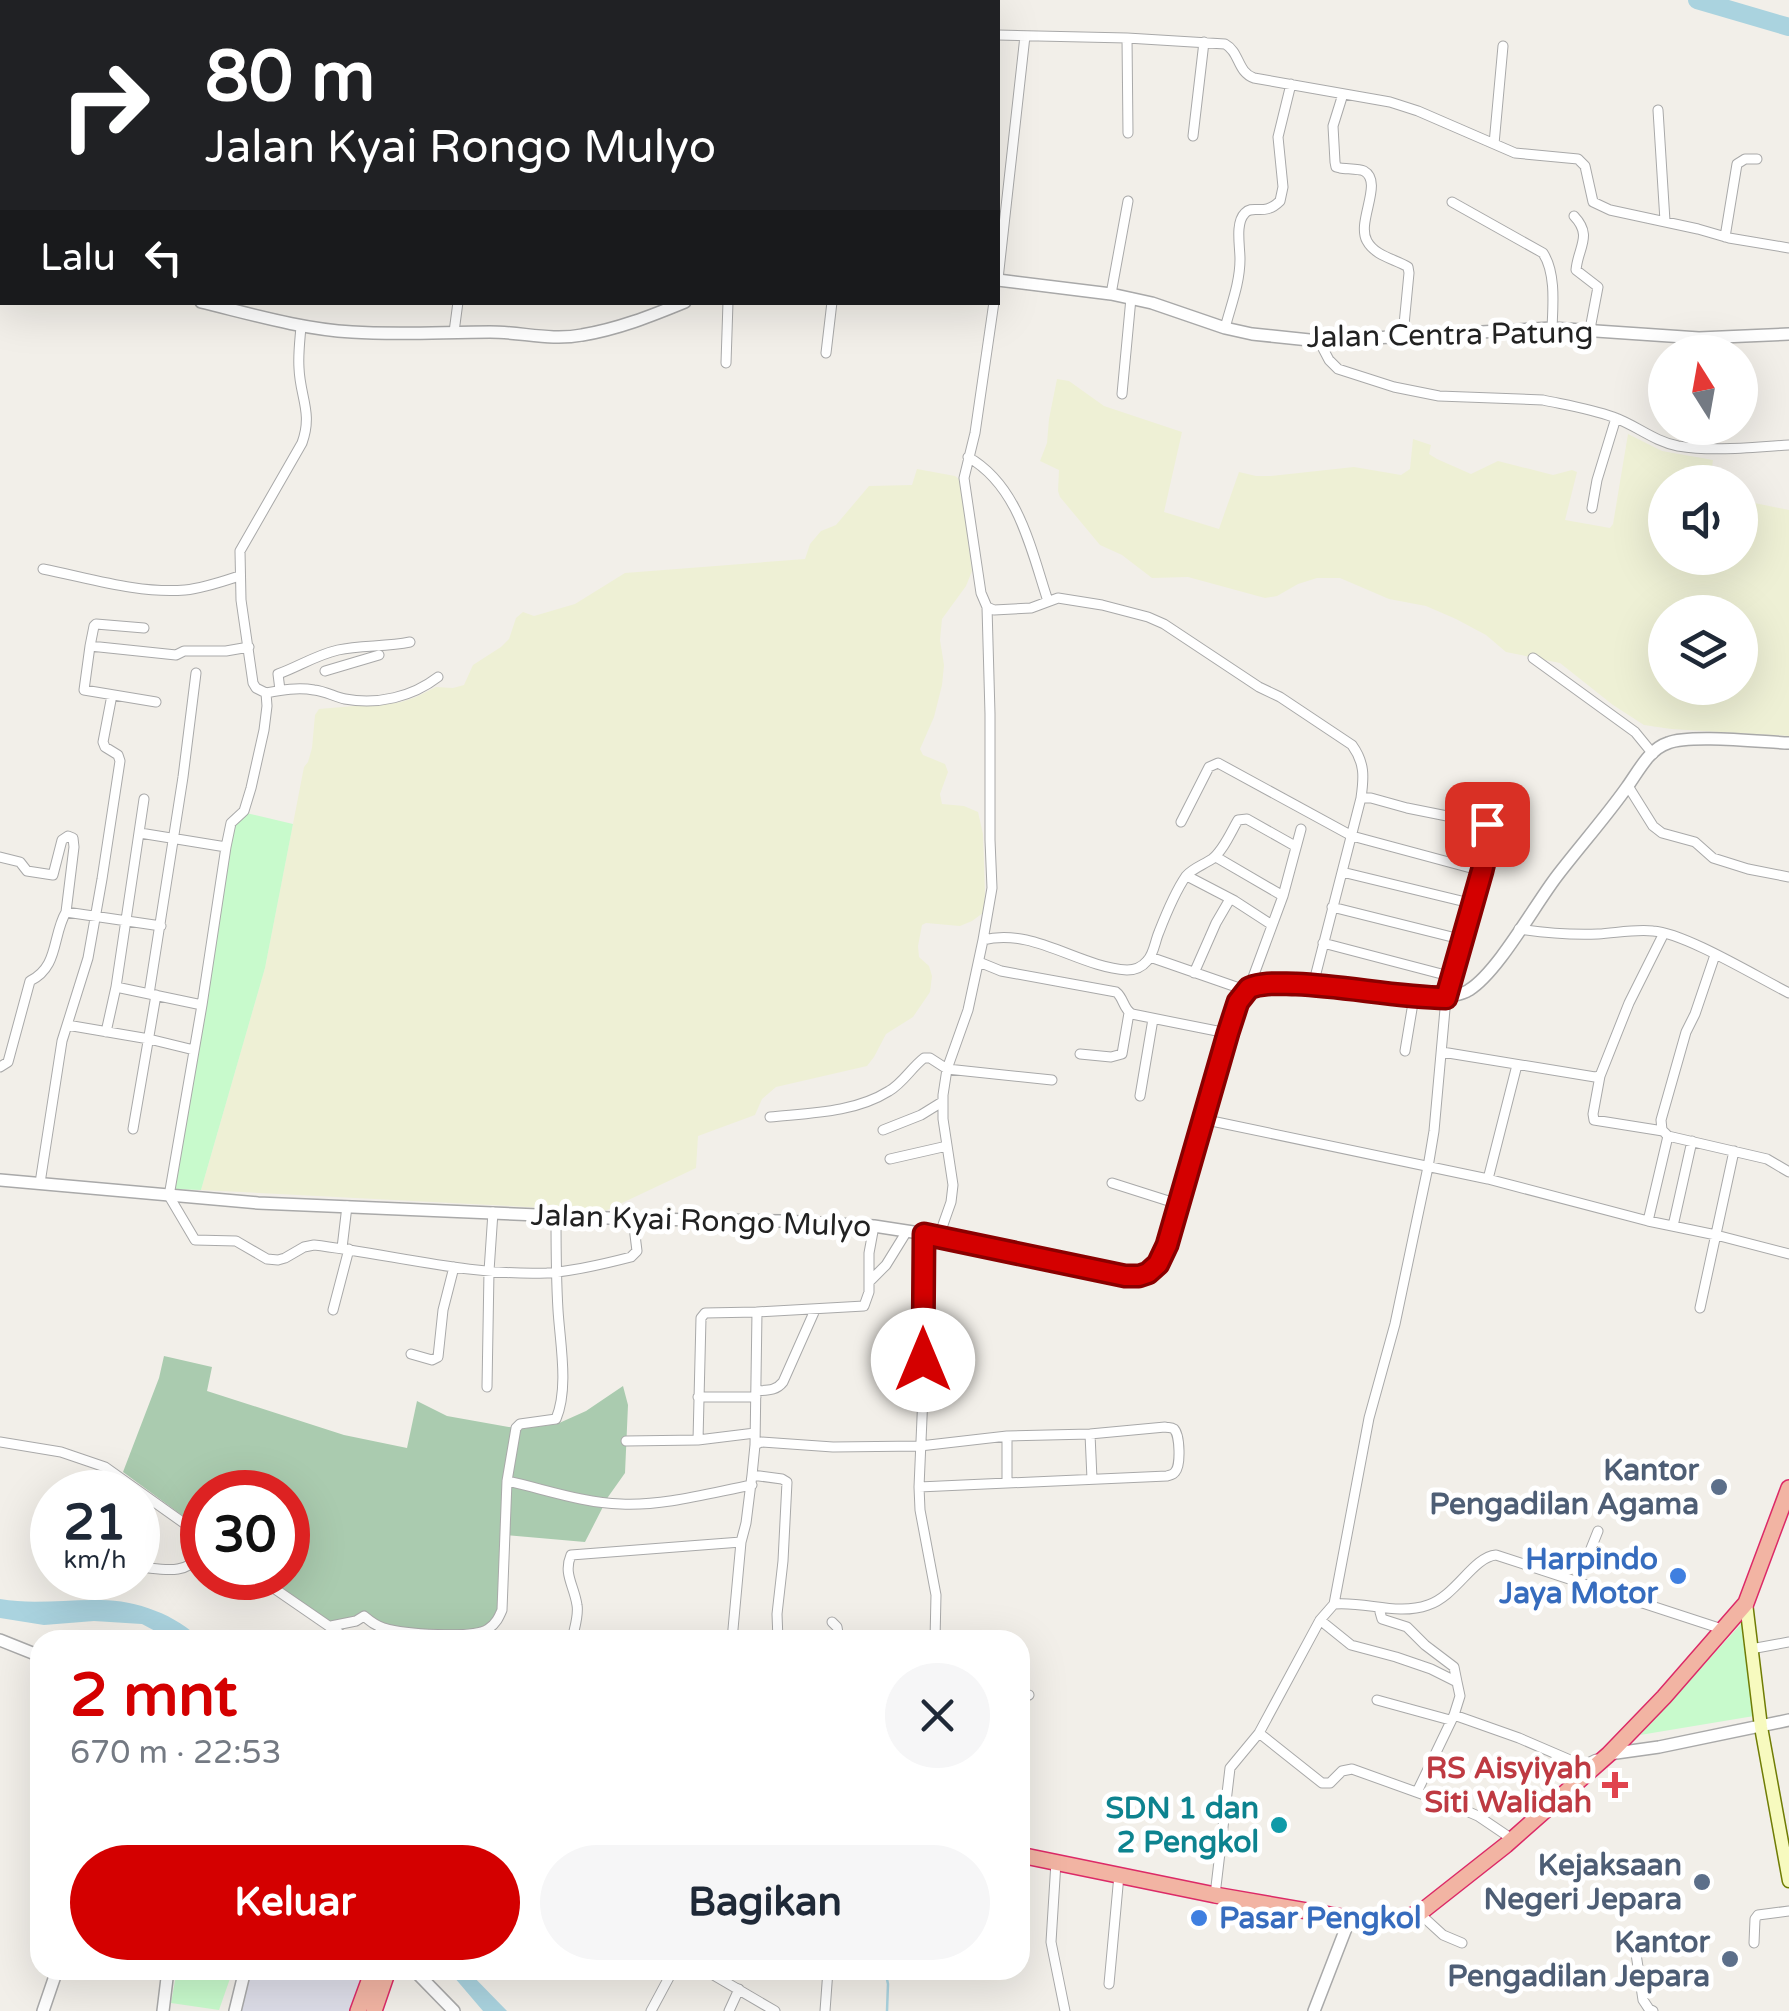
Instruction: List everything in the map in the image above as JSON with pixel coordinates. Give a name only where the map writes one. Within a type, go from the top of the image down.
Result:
[{"type":"highway","points":[[1030,1857],[1350,1918],[1385,1922],[1419,1913],[1512,1840],[1608,1754],[1664,1696],[1746,1602],[1788,1494]]},
{"type":"highway","points":[[358,2011],[377,1980]]},
{"type":"highway","points":[[374,2011],[380,1980]]},
{"type":"main road","points":[[1746,1602],[1761,1726],[1789,1881]]},
{"type":"street","points":[[1000,36],[1225,44],[1232,48],[1248,76],[1390,102],[1515,153],[1578,160],[1585,166],[1593,202],[1610,210],[1789,248]]},
{"type":"street","points":[[1000,248],[1025,36]]},
{"type":"street","points":[[1127,38],[1128,133]]},
{"type":"street","points":[[1193,136],[1204,42]]},
{"type":"street","points":[[1494,144],[1503,46]]},
{"type":"street","points":[[1225,328],[1239,278],[1242,219],[1250,210],[1267,210],[1280,201],[1283,187],[1278,137],[1290,84]]},
{"type":"street","points":[[1343,94],[1333,126],[1335,162],[1340,168],[1370,176],[1372,191],[1362,222],[1366,241],[1379,253],[1408,267],[1402,335]]},
{"type":"street","points":[[1658,110],[1665,221]]},
{"type":"street","points":[[1724,237],[1737,164],[1745,159],[1758,160]]},
{"type":"street","points":[[1000,168],[1010,170]]},
{"type":"street","points":[[1111,294],[1128,201]]},
{"type":"street","points":[[1452,202],[1543,253],[1548,261],[1552,328]]},
{"type":"street","points":[[1574,216],[1585,232],[1576,270],[1598,287],[1590,329]]},
{"type":"street","name":"Jalan Centra Patung","points":[[1000,280],[1111,294],[1152,303],[1225,328],[1320,341],[1552,328],[1699,338],[1789,334]]},
{"type":"street","points":[[1122,394],[1130,298]]},
{"type":"street","points":[[214,305],[301,326],[349,332],[496,332],[559,338],[629,324],[677,305]]},
{"type":"street","points":[[454,332],[458,305]]},
{"type":"street","points":[[726,363],[728,305]]},
{"type":"street","points":[[826,352],[832,305]]},
{"type":"street","points":[[939,1236],[951,1202],[952,1185],[942,1102],[948,1069],[968,1010],[992,888],[987,606],[981,594],[964,478],[975,433],[994,305]]},
{"type":"street","points":[[301,326],[299,372],[308,428],[240,551],[239,576],[253,683],[266,693],[296,688],[363,701],[412,694],[438,677]]},
{"type":"street","points":[[1320,341],[1338,369],[1394,387],[1439,396],[1543,400],[1616,418],[1656,440],[1678,446],[1789,445]]},
{"type":"street","points":[[1592,508],[1616,418]]},
{"type":"street","points":[[968,457],[992,474],[1009,496],[1048,601]]},
{"type":"street","points":[[44,569],[164,590],[203,587],[239,576]]},
{"type":"street","points":[[987,606],[994,610],[1032,608],[1058,598],[1148,617],[1352,746],[1364,767],[1361,798],[1313,985]]},
{"type":"street","points":[[144,628],[94,626],[84,690],[156,702]]},
{"type":"street","points":[[280,690],[278,674],[320,655],[410,642]]},
{"type":"street","points":[[90,646],[176,655],[184,651],[249,647]]},
{"type":"street","points":[[326,670],[379,656]]},
{"type":"street","points":[[1533,658],[1635,732],[1653,754]]},
{"type":"street","points":[[133,1129],[149,1039],[160,926],[196,673]]},
{"type":"street","points":[[266,693],[266,716],[251,788],[244,810],[231,823],[226,847],[169,1196],[192,1236],[198,1241],[236,1241],[268,1260],[286,1258],[314,1245],[489,1271],[556,1272],[633,1256],[634,1219]]},
{"type":"street","points":[[40,1183],[62,1041],[88,958],[96,916],[120,761],[117,753],[103,742],[112,695]]},
{"type":"street","points":[[1150,957],[1247,989],[1270,983],[1414,997],[1460,995],[1478,983],[1556,877],[1662,745],[1680,740],[1789,744]]},
{"type":"street","points":[[1181,822],[1209,766],[1218,762],[1352,836],[1482,871]]},
{"type":"street","points":[[1628,786],[1652,826],[1662,833],[1695,842],[1713,858],[1789,876]]},
{"type":"street","points":[[1215,1895],[1230,1768],[1259,1733],[1320,1620],[1334,1604],[1369,1418],[1395,1324],[1428,1167],[1446,998],[1491,834],[1487,824],[1361,798]]},
{"type":"street","points":[[106,1032],[128,920],[144,799]]},
{"type":"street","points":[[983,940],[1032,942],[1104,965],[1135,969],[1150,957],[1187,876],[1216,857],[1238,820],[1243,818],[1295,846]]},
{"type":"street","points":[[1247,989],[1283,896],[1301,829]]},
{"type":"street","points":[[140,833],[226,847]]},
{"type":"street","points":[[0,857],[20,862],[27,871],[53,875],[62,840],[74,838],[66,912],[56,950],[43,974],[30,981],[8,1062],[0,1067]]},
{"type":"street","points":[[1216,857],[1283,896]]},
{"type":"street","points":[[1342,872],[1474,904]]},
{"type":"street","points":[[1187,876],[1272,925]]},
{"type":"street","points":[[1194,972],[1230,898]]},
{"type":"street","points":[[1332,907],[1464,940]]},
{"type":"street","points":[[66,912],[160,926]]},
{"type":"street","points":[[1519,929],[1561,934],[1664,932],[1789,993]]},
{"type":"street","points":[[1664,932],[1624,1013],[1600,1076],[1593,1119],[1734,1150],[1767,1159],[1789,1172]]},
{"type":"street","points":[[1323,943],[1453,977]]},
{"type":"street","points":[[1648,1221],[1665,1134],[1661,1120],[1686,1032],[1696,1014],[1715,955]]},
{"type":"street","points":[[978,962],[1001,971],[1120,995],[1129,1012],[1122,1054],[1080,1054]]},
{"type":"street","points":[[116,987],[202,1004]]},
{"type":"street","name":"Jalan Kyai Rongo Mulyo","points":[[0,1180],[169,1196],[347,1206],[874,1226],[939,1236],[1106,1273],[1139,1276],[1156,1267],[1163,1257],[1228,1033],[1247,989]]},
{"type":"street","points":[[1406,1050],[1414,997]]},
{"type":"street","points":[[1129,1012],[1228,1033]]},
{"type":"street","points":[[1140,1096],[1154,1019]]},
{"type":"street","points":[[67,1024],[194,1050]]},
{"type":"street","points":[[1442,1052],[1600,1076]]},
{"type":"street","points":[[770,1117],[835,1110],[870,1100],[891,1090],[924,1058],[948,1069],[1052,1080]]},
{"type":"street","points":[[1488,1179],[1517,1064]]},
{"type":"street","points":[[883,1130],[920,1116],[942,1102]]},
{"type":"street","points":[[1202,1119],[1488,1179],[1789,1254]]},
{"type":"street","points":[[1673,1226],[1692,1141]]},
{"type":"street","points":[[890,1159],[947,1146]]},
{"type":"street","points":[[1700,1308],[1734,1150]]},
{"type":"street","points":[[1112,1183],[1178,1204]]},
{"type":"street","points":[[333,1310],[345,1248],[347,1206]]},
{"type":"street","points":[[487,1387],[493,1212]]},
{"type":"street","points":[[483,1630],[498,1620],[502,1610],[507,1480],[517,1426],[556,1419],[559,1412],[562,1381],[556,1215]]},
{"type":"street","points":[[698,1440],[699,1326],[703,1314],[864,1306],[874,1226]]},
{"type":"street","points":[[870,1281],[886,1265],[908,1231]]},
{"type":"street","points":[[924,1234],[919,1487],[936,1595],[935,1630]]},
{"type":"street","points":[[412,1354],[430,1360],[438,1358],[442,1310],[454,1267]]},
{"type":"street","points":[[698,1397],[756,1394],[778,1388],[815,1310]]},
{"type":"street","points":[[733,1630],[755,1439],[756,1312]]},
{"type":"street","points":[[626,1441],[755,1439],[834,1447],[920,1446],[1007,1436],[1170,1427],[1176,1432],[1178,1467],[1172,1475],[919,1487]]},
{"type":"street","points":[[1090,1434],[1092,1480]]},
{"type":"street","points":[[1007,1436],[1008,1483]]},
{"type":"street","points":[[0,1442],[61,1452],[105,1466],[180,1520]]},
{"type":"street","points":[[507,1480],[598,1502],[626,1504],[682,1498],[752,1480],[782,1478],[788,1485],[778,1630]]},
{"type":"street","points":[[1578,1581],[1598,1531]]},
{"type":"street","points":[[574,1630],[578,1612],[567,1575],[571,1554],[741,1542]]},
{"type":"street","points":[[1334,1604],[1413,1608],[1434,1603],[1491,1555],[1722,1629]]},
{"type":"street","points":[[292,1600],[336,1630]]},
{"type":"street","points":[[1381,1608],[1382,1618],[1407,1627],[1454,1667],[1460,1696],[1417,1792]]},
{"type":"street","points":[[331,1626],[364,1616],[376,1625],[399,1630]]},
{"type":"street","points":[[1320,1620],[1351,1646],[1396,1657],[1457,1682]]},
{"type":"street","points":[[832,1622],[837,1630]]},
{"type":"street","points":[[0,1640],[30,1652]]},
{"type":"street","points":[[1751,1649],[1789,1642]]},
{"type":"street","points":[[1377,1700],[1519,1738],[1577,1763],[1789,1720]]},
{"type":"street","points":[[1259,1733],[1325,1784],[1348,1768],[1478,1816],[1512,1840]]},
{"type":"street","points":[[1056,1862],[1051,1942],[1065,2011]]},
{"type":"street","points":[[1109,1984],[1120,1875]]},
{"type":"street","points":[[1754,1943],[1756,1916],[1789,1911]]},
{"type":"street","points":[[1419,1913],[1443,1935],[1462,1944]]},
{"type":"street","points":[[1314,2011],[1350,1918]]},
{"type":"street","points":[[1633,1934],[1643,2000],[1652,2011]]},
{"type":"street","points":[[43,2011],[54,1980]]},
{"type":"street","points":[[163,2011],[167,1980]]},
{"type":"street","points":[[235,2011],[243,1980]]},
{"type":"street","points":[[424,1980],[454,2011]]},
{"type":"street","points":[[651,2011],[668,1980]]},
{"type":"street","points":[[722,1980],[776,2011]]},
{"type":"street","points":[[825,2011],[827,1980]]},
{"type":"street","points":[[728,2011],[739,1990]]},
{"type":"green space","points":[[1057,379],[1069,381],[1104,406],[1182,432],[1164,512],[1219,529],[1239,472],[1271,476],[1354,467],[1401,475],[1410,469],[1413,439],[1431,445],[1429,454],[1437,459],[1471,474],[1498,461],[1553,475],[1577,472],[1565,520],[1610,528],[1628,434],[1662,451],[1713,460],[1712,465],[1648,465],[1648,575],[1758,575],[1758,504],[1789,510],[1789,736],[1644,725],[1560,663],[1506,652],[1486,635],[1456,619],[1426,606],[1389,599],[1340,578],[1317,578],[1265,598],[1188,577],[1152,578],[1122,555],[1100,545],[1060,497],[1059,470],[1040,461],[1047,443]]},
{"type":"green space","points":[[917,469],[960,480],[972,571],[942,619],[942,685],[920,749],[923,755],[945,764],[948,772],[940,794],[942,804],[978,812],[983,834],[985,894],[983,913],[972,921],[960,926],[922,925],[919,957],[929,966],[930,992],[913,1017],[886,1034],[867,1066],[776,1087],[762,1099],[755,1115],[698,1136],[696,1168],[605,1211],[201,1190],[265,968],[319,709],[401,702],[436,687],[464,685],[473,665],[509,639],[516,618],[523,612],[534,616],[575,604],[625,573],[805,559],[810,544],[821,531],[836,525],[869,486],[912,485]]},
{"type":"green space","points":[[246,813],[293,824],[265,968],[201,1190],[173,1189],[233,826]]},
{"type":"green space","points":[[164,1356],[212,1367],[207,1391],[344,1435],[407,1448],[417,1401],[447,1416],[520,1429],[557,1424],[586,1411],[623,1386],[628,1405],[625,1473],[585,1542],[504,1535],[501,1609],[488,1628],[481,1630],[389,1629],[363,1615],[332,1624],[299,1600],[310,1600],[310,1470],[180,1470],[180,1514],[160,1499],[160,1470],[124,1470]]},
{"type":"green space","points":[[1741,1624],[1754,1716],[1640,1735]]},
{"type":"green space","points":[[175,1980],[230,1980],[219,2010],[171,2003]]},
{"type":"shaded area","points":[[247,1980],[363,1980],[356,2011],[239,2011]]},
{"type":"water","points":[[0,1599],[128,1603],[168,1616],[189,1630],[153,1630],[142,1624],[94,1621],[44,1625],[0,1618]]},
{"type":"water","points":[[457,1980],[477,1980],[507,2011],[483,2011]]},
{"type":"waterway","points":[[1697,0],[1789,27]]},
{"type":"waterway","points":[[887,1980],[887,2011]]},
{"type":"place","name":"Kantor Pengadilan Agama","points":[[1719,1487]]},
{"type":"place","name":"Harpindo Jaya Motor","points":[[1678,1576]]},
{"type":"place","name":"RS Aisyiyah Siti Walidah","points":[[1615,1785]]},
{"type":"place","name":"SDN 1 dan 2 Pengkol","points":[[1279,1825]]},
{"type":"place","name":"Kejaksaan Negeri Jepara","points":[[1702,1882]]},
{"type":"place","name":"Pasar Pengkol","points":[[1199,1918]]},
{"type":"place","name":"Kantor Pengadilan Jepara","points":[[1730,1959]]},
{"type":"route","points":[[923,1360],[924,1234],[1125,1276],[1139,1276],[1156,1267],[1167,1245],[1228,1033],[1245,990],[1270,983],[1446,998],[1491,834],[1487,824]]}]
